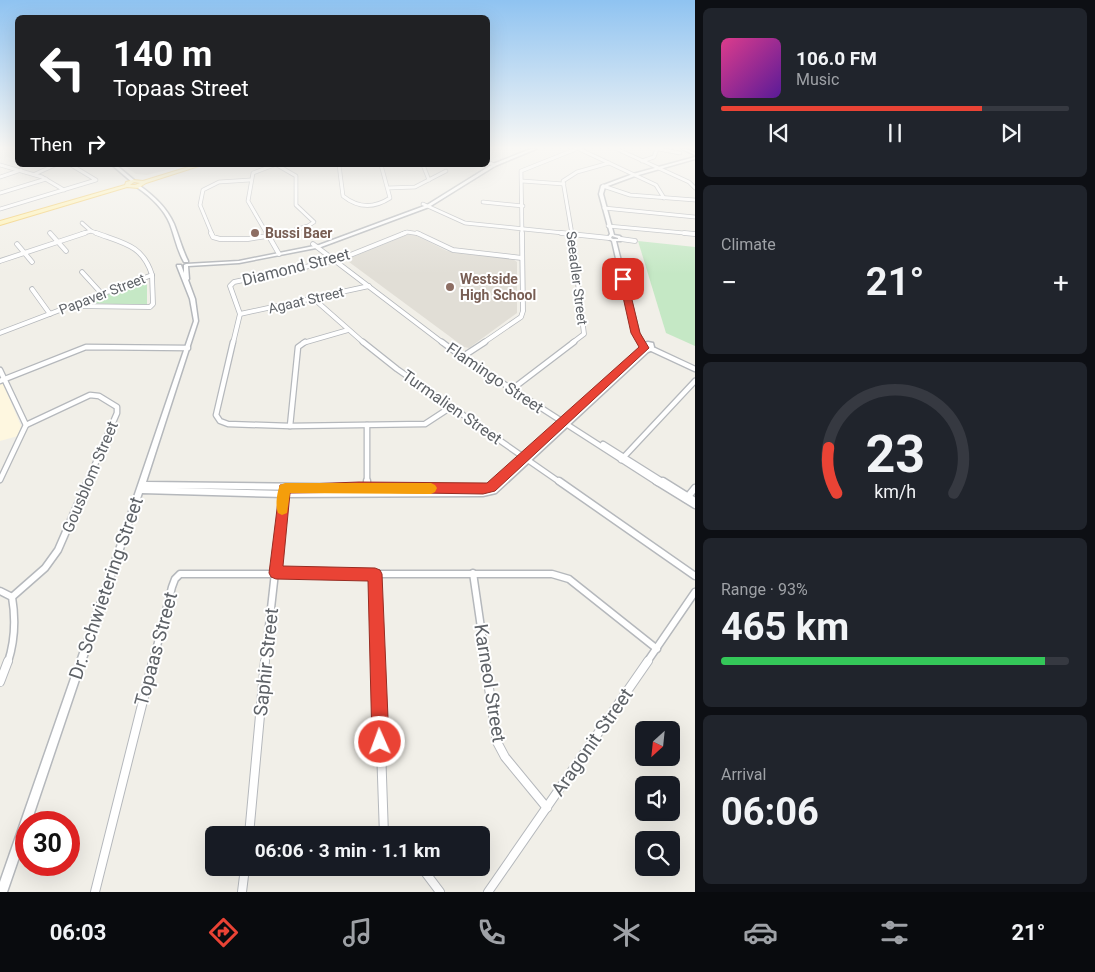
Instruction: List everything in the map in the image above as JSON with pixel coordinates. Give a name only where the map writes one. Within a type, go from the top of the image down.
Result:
[{"type":"main road","points":[[0,223],[112,191]]},
{"type":"street","points":[[0,209],[62,191]]},
{"type":"street","name":"Dr. Schwietering Street","points":[[142,191],[157,203],[168,216],[178,248],[186,263],[187,283]]},
{"type":"street","points":[[204,191],[200,204],[201,209],[213,237],[218,240],[268,236],[305,229],[314,222],[296,205],[296,191]]},
{"type":"street","points":[[249,191],[248,201],[277,252]]},
{"type":"street","points":[[342,191],[343,196],[356,206],[368,207],[388,199],[388,191]]},
{"type":"street","points":[[178,264],[227,263],[317,245],[425,205],[448,191]]},
{"type":"street","points":[[463,356],[521,317],[523,311],[522,191]]},
{"type":"street","name":"Seeadler Street","points":[[512,389],[584,334],[565,191]]},
{"type":"street","points":[[605,191],[606,208],[615,238],[636,333],[647,347],[695,369]]},
{"type":"street","points":[[618,191],[630,195],[695,200]]},
{"type":"street","points":[[660,191],[664,198]]},
{"type":"street","points":[[483,202],[523,206]]},
{"type":"street","points":[[425,205],[465,223],[635,241]]},
{"type":"street","points":[[606,208],[695,217]]},
{"type":"street","name":"Papaver Street","points":[[0,333],[152,275],[148,263],[142,256],[125,245],[91,231],[82,223]]},
{"type":"street","points":[[610,226],[695,234]]},
{"type":"street","points":[[0,261],[91,231]]},
{"type":"street","points":[[50,232],[66,251]]},
{"type":"street","name":"Diamond Street","points":[[240,314],[230,286],[232,284],[336,260],[412,232],[453,250],[522,258]]},
{"type":"street","points":[[17,244],[32,262]]},
{"type":"street","name":"Flamingo Street","points":[[317,245],[463,356],[622,459],[687,498]]},
{"type":"street","name":"Dr. Schwietering Street","points":[[2,892],[141,488],[196,321],[195,308],[187,283],[178,264],[178,248]]},
{"type":"street","points":[[82,272],[102,294]]},
{"type":"street","points":[[71,306],[150,307],[153,304],[152,275]]},
{"type":"street","name":"Agaat Street","points":[[240,314],[370,285]]},
{"type":"street","points":[[32,289],[50,314]]},
{"type":"street","name":"Turmalien Street","points":[[314,299],[383,359],[695,576]]},
{"type":"street","points":[[240,314],[216,415],[220,422],[228,424],[290,426],[425,424],[451,407]]},
{"type":"street","points":[[290,426],[298,347],[306,341],[348,330]]},
{"type":"street","points":[[2,380],[86,347],[188,348]]},
{"type":"street","points":[[141,488],[284,491],[368,490],[483,494],[494,491],[526,458],[647,347]]},
{"type":"street","points":[[0,370],[2,380],[26,425],[0,480]]},
{"type":"street","points":[[622,459],[695,381]]},
{"type":"street","name":"Gousblom Street","points":[[12,597],[45,568],[58,550],[117,413],[116,407],[99,396],[90,396],[26,425]]},
{"type":"street","points":[[367,425],[368,490]]},
{"type":"street","points":[[687,498],[695,488]]},
{"type":"street","name":"Saphir Street","points":[[250,826],[284,491]]},
{"type":"street","points":[[687,498],[695,501]]},
{"type":"street","points":[[687,498],[695,505]]},
{"type":"street","name":"Topaas Street","points":[[94,892],[175,579],[180,574],[473,573],[561,575],[569,579],[657,648]]},
{"type":"street","name":"Karneol Street","points":[[473,573],[497,742],[505,757],[547,808]]},
{"type":"street","points":[[375,574],[384,826]]},
{"type":"street","points":[[0,591],[12,597],[16,622],[14,649],[0,682]]},
{"type":"street","name":"Aragonit Street","points":[[488,892],[695,592]]},
{"type":"street","points":[[242,892],[244,876]]},
{"type":"street","points":[[428,876],[440,892]]},
{"type":"shaded area","name":"Westside High School","points":[[409,234],[415,235],[447,251],[513,259],[517,262],[517,313],[469,348],[464,347],[349,262],[348,259]]},
{"type":"shaded area","points":[[2,381],[21,426],[18,436],[0,441],[0,382]]},
{"type":"green space","points":[[638,241],[695,247],[695,346],[666,333]]},
{"type":"green space","points":[[147,280],[147,305],[86,303]]},
{"type":"slow traffic","points":[[282,509],[285,488],[431,488]]},
{"type":"place","name":"Bussi Baer","points":[[255,233]]},
{"type":"place","name":"Westside High School","points":[[450,287]]},
{"type":"route","points":[[380,742],[375,574],[276,573],[285,488],[491,488],[523,456],[644,348],[636,333],[623,279]]}]
